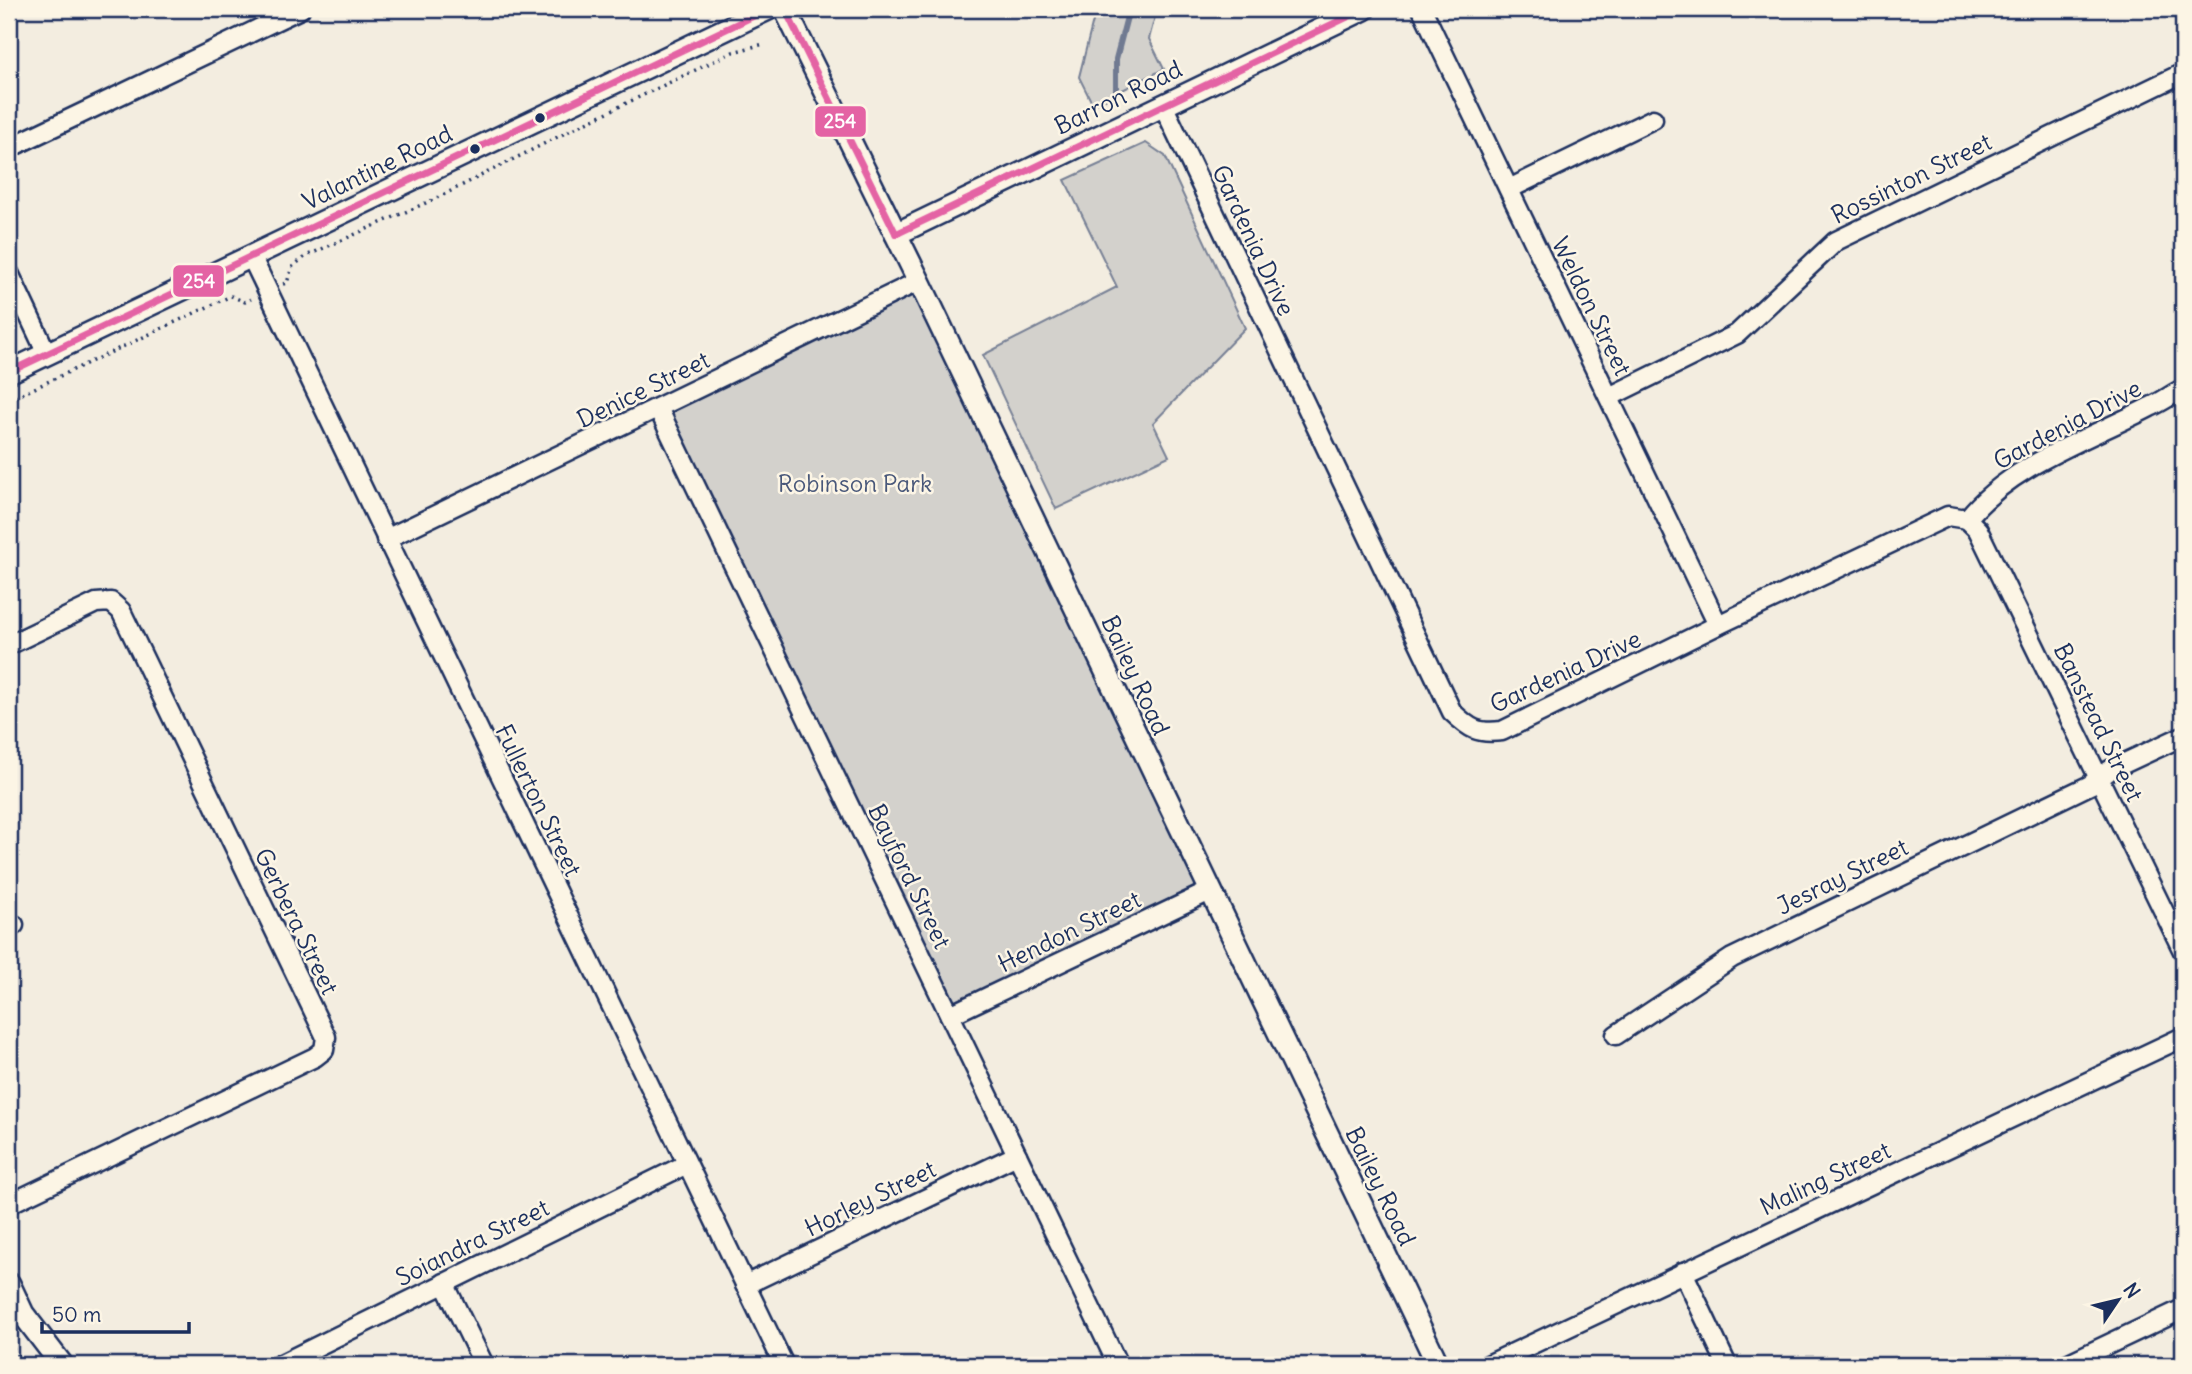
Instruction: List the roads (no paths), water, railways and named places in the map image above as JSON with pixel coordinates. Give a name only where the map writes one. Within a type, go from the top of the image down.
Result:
[{"type":"street","points":[[9,148],[300,9]]},
{"type":"street","name":"Valantine Road","points":[[9,372],[768,9]]},
{"type":"street","name":"Bailey Road","points":[[785,9],[919,281],[1438,1365]]},
{"type":"street","name":"Barron Road","points":[[896,234],[1364,9]]},
{"type":"street","name":"Weldon Street","points":[[1422,9],[1718,625]]},
{"type":"street","name":"Rossinton Street","points":[[1609,397],[1737,334],[1836,241],[2183,73]]},
{"type":"street","name":"Gardenia Drive","points":[[1163,105],[1452,712],[1467,726],[1483,733],[1502,731],[1948,516],[1967,519],[1980,502],[2011,479],[2082,439],[2183,389]]},
{"type":"street","points":[[1509,189],[1653,119]]},
{"type":"street","name":"Fullerton Street","points":[[251,256],[784,1365]]},
{"type":"street","points":[[9,273],[47,354]]},
{"type":"street","name":"Denice Street","points":[[386,539],[919,281]]},
{"type":"street","name":"Bayford Street","points":[[658,408],[1118,1365]]},
{"type":"street","name":"Banstead Street","points":[[1967,519],[1978,530],[2183,951]]},
{"type":"street","name":"Gerbera Street","points":[[9,645],[96,603],[111,602],[121,611],[326,1037],[324,1050],[315,1057],[9,1204]]},
{"type":"street","name":"Jesray Street","points":[[1616,1035],[1732,958],[2090,785],[2110,770],[2183,736]]},
{"type":"street","name":"Hendon Street","points":[[950,1015],[1210,891]]},
{"type":"street","name":"Maling Street","points":[[1488,1365],[2183,1037]]},
{"type":"street","name":"Horley Street","points":[[745,1285],[1017,1154]]},
{"type":"street","name":"Soiandra Street","points":[[279,1365],[687,1164]]},
{"type":"street","points":[[1683,1272],[1727,1365]]},
{"type":"street","points":[[444,1283],[484,1365]]},
{"type":"street","points":[[9,1284],[23,1314],[62,1365]]},
{"type":"street","points":[[2065,1365],[2183,1309]]},
{"type":"waterway","points":[[1116,91],[1116,59],[1129,9]]},
{"type":"park label","name":"Robinson Park","points":[[855,483]]}]
